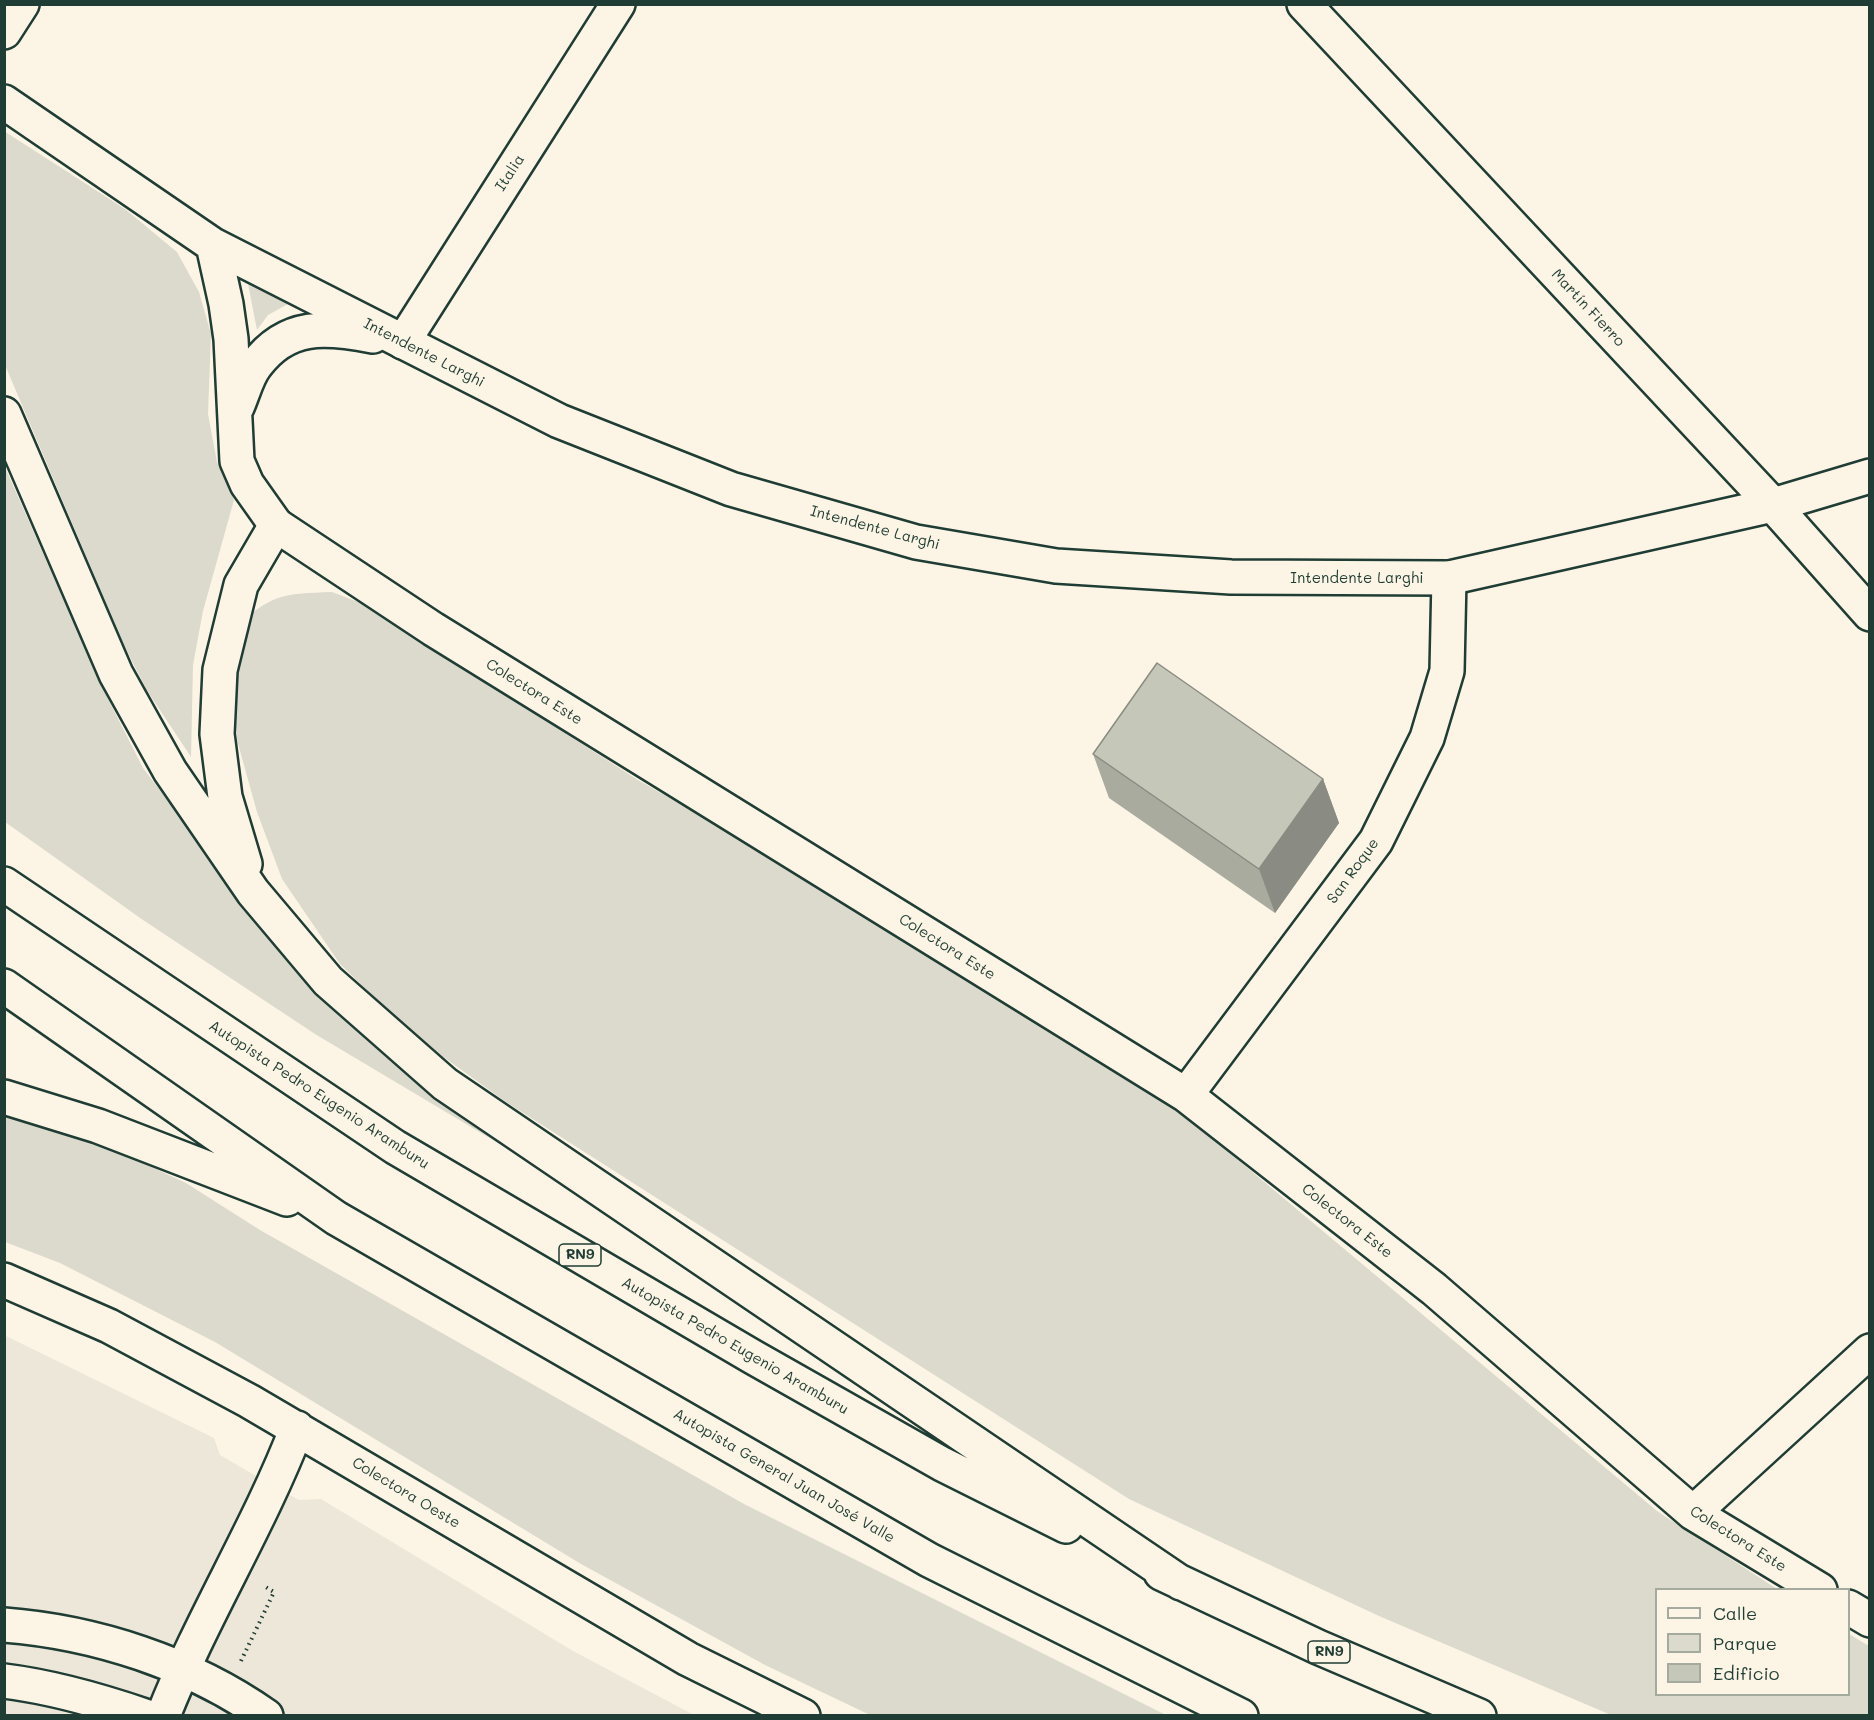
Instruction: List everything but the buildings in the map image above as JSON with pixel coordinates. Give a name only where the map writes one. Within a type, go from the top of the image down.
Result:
[{"type":"main road","points":[[4,32],[22,4]]},
{"type":"main road","name":"Italia","points":[[403,342],[618,4]]},
{"type":"main road","name":"Martín Fierro","points":[[1304,4],[1773,505],[1869,614]]},
{"type":"main road","name":"Intendente Larghi","points":[[4,102],[213,245],[559,421],[710,480],[916,542],[1056,566],[1231,577],[1449,578],[1773,505],[1869,476]]},
{"type":"main road","name":"Colectora Este","points":[[213,245],[226,304],[237,460],[247,484],[276,525],[433,629],[1186,1095],[1434,1289],[1693,1513],[1817,1588]]},
{"type":"main road","points":[[234,415],[255,366],[276,344],[302,330],[339,329],[403,342]]},
{"type":"main road","points":[[4,414],[116,674],[170,771],[253,892],[328,981],[445,1084],[1181,1582]]},
{"type":"main road","points":[[253,892],[225,797],[217,734],[220,670],[241,585],[276,525]]},
{"type":"main road","name":"San Roque","points":[[1186,1095],[1376,841],[1427,738],[1447,671],[1449,578]]},
{"type":"main road","name":"Autopista Pedro Eugenio Aramburu","points":[[4,884],[395,1147],[753,1357],[942,1464],[1181,1582]]},
{"type":"main road","points":[[4,986],[336,1218]]},
{"type":"main road","points":[[4,1097],[98,1126],[336,1218]]},
{"type":"main road","name":"Autopista General Juan José Valle","points":[[336,1218],[929,1560],[1241,1716]]},
{"type":"main road","name":"Colectora Oeste","points":[[4,1280],[109,1326],[297,1428],[688,1659],[803,1716]]},
{"type":"main road","points":[[1693,1513],[1869,1351]]},
{"type":"main road","points":[[163,1716],[182,1668],[275,1487],[297,1428]]},
{"type":"main road","name":"RN9","points":[[1181,1582],[1318,1647],[1479,1716]]},
{"type":"main road","points":[[1850,1608],[1869,1620]]},
{"type":"main road","points":[[4,1625],[74,1636],[182,1668],[242,1699],[266,1716]]},
{"type":"main road","points":[[4,1682],[38,1685],[145,1716]]},
{"type":"shaded area","points":[[4,1335],[214,1438],[220,1455],[275,1487],[299,1500],[321,1499],[573,1651],[694,1715],[5,1715]]},
{"type":"green space","points":[[4,131],[125,209],[177,252],[199,292],[211,334],[208,414],[217,462],[234,500],[203,611],[193,665],[191,757],[146,689],[122,641],[5,365]]},
{"type":"green space","points":[[248,284],[288,304],[268,315],[257,330]]},
{"type":"green space","points":[[4,465],[105,693],[143,768],[227,878],[519,1148],[513,1152],[315,1034],[143,920],[5,822]]},
{"type":"green space","points":[[332,592],[366,605],[638,780],[946,955],[1182,1113],[1657,1511],[1775,1588],[1655,1588],[1655,1696],[1850,1696],[1850,1635],[1869,1646],[1869,1715],[1611,1715],[1379,1616],[1129,1499],[506,1102],[413,1035],[340,964],[282,879],[257,812],[237,740],[231,667],[239,623],[272,601],[302,593]]},
{"type":"green space","points":[[4,1108],[76,1132],[186,1183],[260,1230],[744,1504],[1166,1715],[870,1715],[765,1665],[581,1564],[215,1342],[60,1263],[5,1242]]}]
